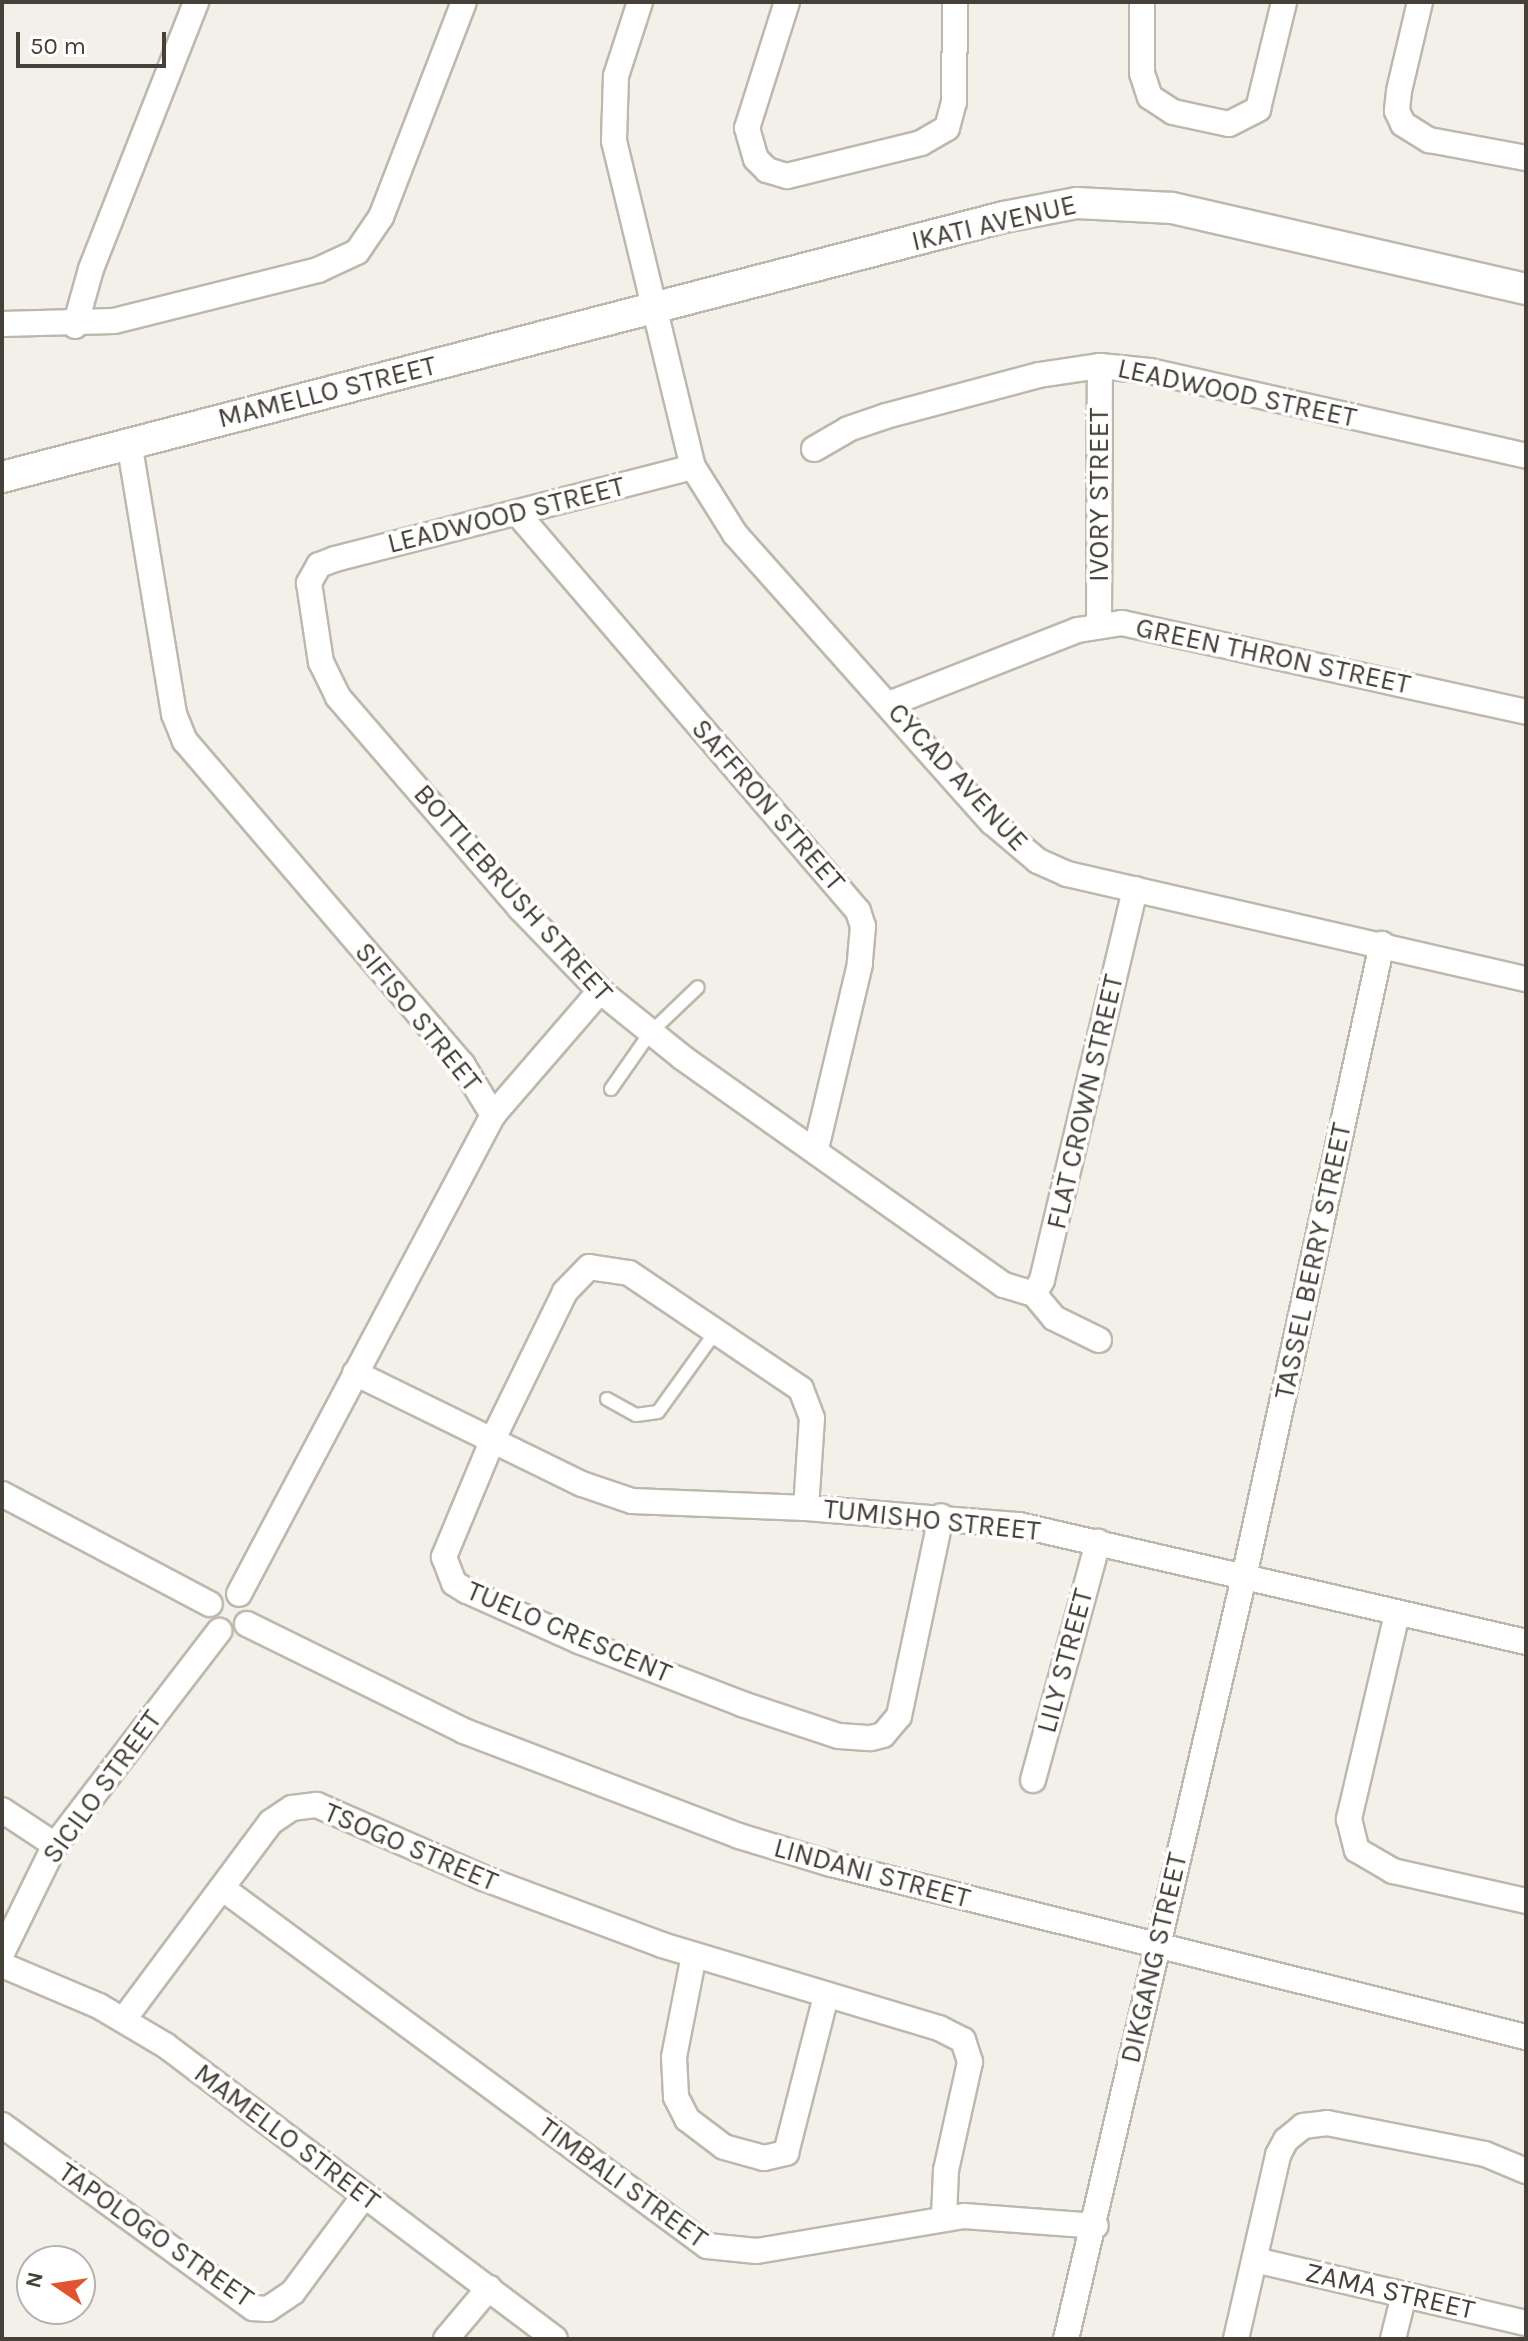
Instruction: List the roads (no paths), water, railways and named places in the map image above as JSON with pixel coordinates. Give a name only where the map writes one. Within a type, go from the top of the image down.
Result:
[{"type":"street","points":[[75,326],[91,269],[196,2]]},
{"type":"street","points":[[2,324],[75,326],[148,314],[331,266],[366,243],[381,217],[464,2]]},
{"type":"street","name":"CYCAD AVENUE","points":[[640,2],[616,76],[612,118],[617,168],[693,467],[735,534],[992,822],[1023,851],[1067,874],[1526,979]]},
{"type":"street","points":[[787,2],[747,128],[756,159],[767,170],[787,176],[921,143],[947,128],[954,102],[955,2]]},
{"type":"street","points":[[1142,2],[1142,73],[1150,97],[1173,112],[1229,124],[1258,109],[1284,2]]},
{"type":"street","points":[[1420,2],[1399,91],[1397,111],[1403,124],[1429,140],[1526,158]]},
{"type":"street","name":"IKATI AVENUE","points":[[653,310],[1004,217],[1100,201],[1172,208],[1526,289]]},
{"type":"street","name":"MAMELLO STREET","points":[[2,477],[653,310]]},
{"type":"street","name":"LEADWOOD STREET","points":[[814,449],[886,416],[1039,375],[1100,366],[1150,371],[1526,456]]},
{"type":"street","name":"IVORY STREET","points":[[1099,624],[1100,366]]},
{"type":"street","name":"SIFISO STREET","points":[[129,442],[174,714],[185,741],[453,1053],[493,1115],[239,1594]]},
{"type":"street","name":"LEADWOOD STREET","points":[[319,565],[693,467]]},
{"type":"street","name":"SAFFRON STREET","points":[[518,514],[858,911],[863,926],[860,964],[816,1149]]},
{"type":"street","name":"BOTTLEBRUSH STREET","points":[[319,565],[309,583],[308,605],[321,662],[338,697],[520,908],[600,991],[650,1033],[1024,1293],[1054,1318],[1099,1340]]},
{"type":"street","name":"GREEN THRON STREET","points":[[889,704],[1099,624],[1147,626],[1526,712]]},
{"type":"street","name":"FLAT CROWN STREET","points":[[1024,1293],[1042,1280],[1135,889]]},
{"type":"street","name":"TASSEL BERRY STREET","points":[[1244,1577],[1382,944]]},
{"type":"street","points":[[493,1115],[600,991]]},
{"type":"street","name":"TUELO CRESCENT","points":[[806,1508],[809,1402],[787,1378],[629,1273],[589,1267],[565,1292],[493,1439],[446,1543],[447,1571],[454,1583],[579,1641],[839,1736],[883,1735],[899,1716],[941,1516]]},
{"type":"street","name":"TUMISHO STREET","points":[[355,1373],[582,1484],[632,1501],[941,1516],[1019,1525],[1526,1642]]},
{"type":"street","points":[[2,1494],[210,1604]]},
{"type":"street","name":"LILY STREET","points":[[1033,1780],[1098,1542]]},
{"type":"street","name":"DIKGANG STREET","points":[[1066,2339],[1096,2226],[1155,1946],[1244,1577]]},
{"type":"street","points":[[223,1593],[239,1594],[250,1610],[247,1624],[235,1633],[219,1631],[211,1623],[210,1604],[223,1593]]},
{"type":"street","points":[[1397,1614],[1349,1819],[1357,1850],[1393,1871],[1526,1901]]},
{"type":"street","name":"LINDANI STREET","points":[[247,1624],[464,1731],[663,1809],[831,1864],[1526,2037]]},
{"type":"street","name":"SICILO STREET","points":[[2,1953],[55,1845],[219,1631]]},
{"type":"street","name":"TSOGO STREET","points":[[124,2019],[271,1822],[292,1808],[317,1805],[483,1878],[694,1955],[952,2033],[969,2050],[968,2078],[946,2170],[944,2217]]},
{"type":"street","points":[[2,1810],[55,1845]]},
{"type":"street","name":"TIMBALI STREET","points":[[222,1888],[707,2246],[757,2251],[944,2217],[1096,2226]]},
{"type":"street","points":[[694,1955],[674,2057],[676,2097],[687,2119],[724,2147],[764,2158],[786,2153],[826,1996]]},
{"type":"street","name":"MAMELLO STREET","points":[[2,1965],[124,2019],[555,2339]]},
{"type":"street","points":[[1236,2339],[1278,2155],[1286,2140],[1303,2126],[1327,2123],[1485,2154],[1526,2171]]},
{"type":"street","name":"TAPOLOGO STREET","points":[[2,2125],[253,2308],[268,2309],[293,2292],[364,2196]]},
{"type":"street","name":"ZAMA STREET","points":[[1255,2260],[1526,2323]]},
{"type":"street","points":[[446,2339],[489,2288]]},
{"type":"street","points":[[1393,2339],[1404,2295]]},
{"type":"lane","points":[[611,1089],[650,1033],[698,987]]},
{"type":"lane","points":[[607,1399],[636,1415],[658,1412],[717,1330]]}]
